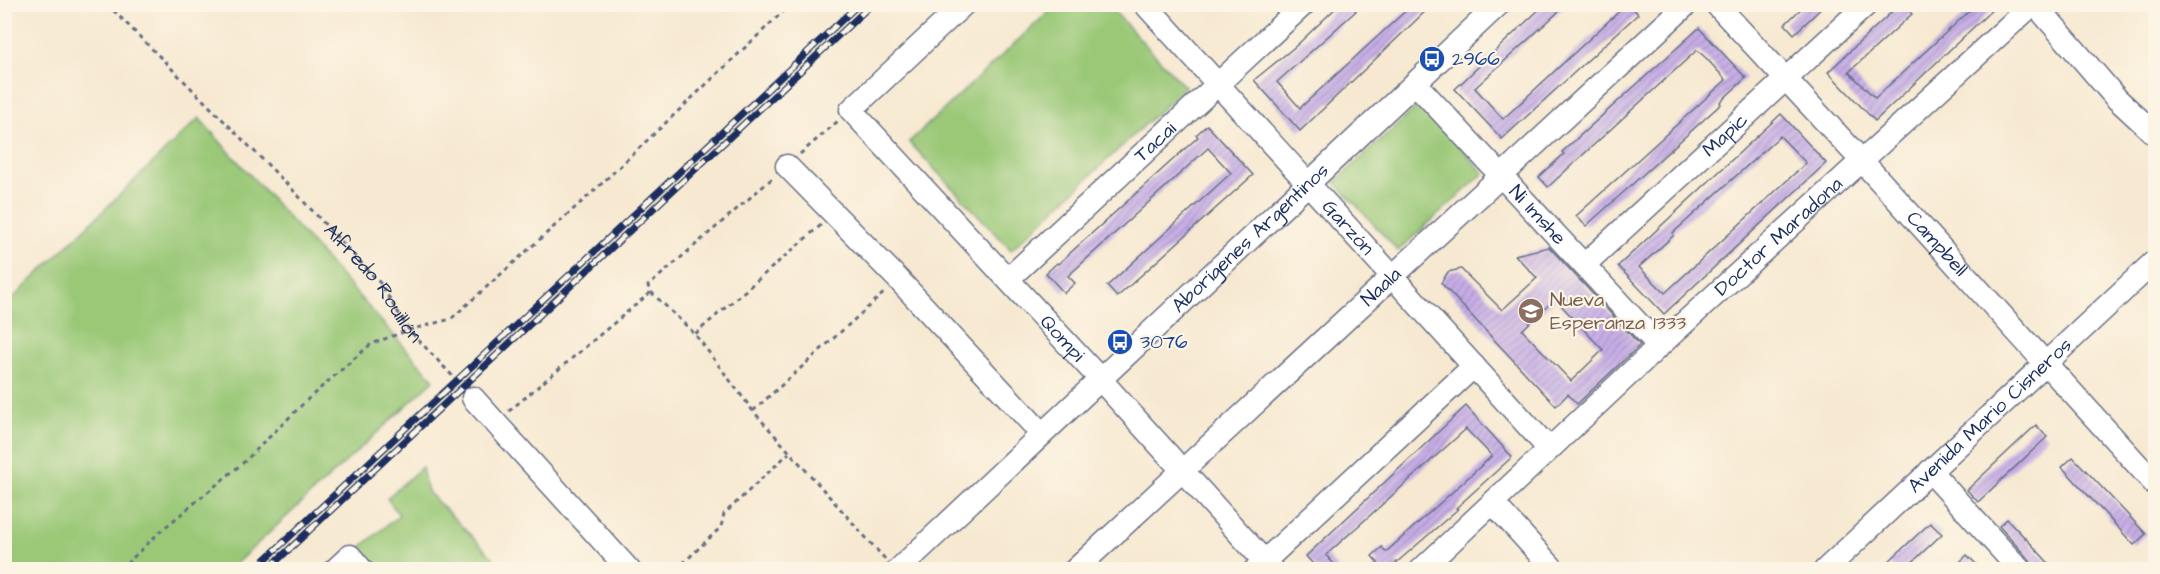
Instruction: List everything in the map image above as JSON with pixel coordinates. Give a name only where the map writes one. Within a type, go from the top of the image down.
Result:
[{"type":"street","points":[[851,110],[964,4]]},
{"type":"street","name":"Garzón","points":[[1145,4],[1549,449]]},
{"type":"street","name":"Tacai","points":[[1008,279],[1304,4]]},
{"type":"street","name":"Aborígenes Argentinos","points":[[892,565],[1042,434],[1499,4]]},
{"type":"street","name":"Naala","points":[[1075,570],[1687,4]]},
{"type":"street","name":"Campbell","points":[[1716,4],[2156,485]]},
{"type":"street","name":"Mapic","points":[[1584,265],[1867,4]]},
{"type":"street","points":[[2034,4],[2116,98],[2156,135]]},
{"type":"street","name":"Doctor Maradona","points":[[1422,570],[1659,346],[2034,4]]},
{"type":"street","name":"Ni Imshe","points":[[1415,83],[1659,346]]},
{"type":"street","name":"Qompi","points":[[851,110],[1100,379],[1264,567]]},
{"type":"street","points":[[787,166],[898,279],[1042,434]]},
{"type":"street","name":"Avenida Mario Cisneros","points":[[1825,570],[2156,260]]},
{"type":"street","points":[[1264,567],[1474,366]]},
{"type":"street","points":[[473,398],[629,570]]},
{"type":"street","points":[[1930,471],[2020,570]]},
{"type":"street","points":[[1493,504],[1554,570]]},
{"type":"path","name":"Alfredo Rouillón","points":[[107,4],[291,188],[380,283],[409,330],[473,398]]},
{"type":"path","points":[[120,570],[163,529],[244,462],[309,398],[371,344],[409,330],[451,319],[597,188],[791,4]]},
{"type":"path","points":[[851,110],[648,286],[651,292],[694,334],[753,411],[789,453],[892,565]]},
{"type":"path","points":[[694,334],[833,214]]},
{"type":"path","points":[[753,411],[898,279]]},
{"type":"path","points":[[495,422],[651,292]]},
{"type":"path","points":[[676,570],[721,527],[724,514],[789,453]]},
{"type":"green space","points":[[1056,5],[1108,5],[1185,87],[1011,250],[909,142]]},
{"type":"green space","points":[[1420,104],[1484,173],[1398,251],[1335,182]]},
{"type":"green space","points":[[199,118],[434,380],[230,569],[5,569],[5,306]]},
{"type":"green space","points":[[422,467],[429,493],[504,569],[368,569],[354,553],[399,515],[387,498]]},
{"type":"building","points":[[1340,4],[1350,4],[1356,11],[1277,82],[1300,108],[1413,4],[1433,4],[1300,131],[1254,80],[1297,45]]},
{"type":"building","points":[[1545,4],[1567,4],[1475,88],[1503,119],[1627,4],[1638,14],[1502,139],[1455,89]]},
{"type":"building","points":[[1806,4],[1826,4],[1794,34],[1785,24]]},
{"type":"building","points":[[1900,4],[1903,4],[1912,14],[1849,72],[1875,98],[1977,4],[1998,4],[1875,121],[1828,72]]},
{"type":"building","points":[[1699,28],[1746,78],[1720,102],[1721,104],[1586,226],[1576,216],[1726,80],[1706,58],[1697,50],[1548,187],[1539,177],[1564,154],[1562,152]]},
{"type":"building","points":[[1781,114],[1826,163],[1664,314],[1618,266]],"holes":[[[1780,136],[1806,163],[1665,293],[1639,267]]]},
{"type":"building","points":[[1207,125],[1253,175],[1117,297],[1107,286],[1231,173],[1208,148],[1068,276],[1075,283],[1064,293],[1046,273],[1198,137],[1196,135]]},
{"type":"building","points":[[1549,247],[1640,345],[1577,404],[1568,394],[1556,406],[1441,283],[1448,272],[1461,269],[1502,310],[1537,278],[1515,255]],"holes":[[[1555,299],[1603,350],[1571,381],[1522,330]]]},
{"type":"building","points":[[1466,406],[1512,457],[1456,508],[1458,509],[1396,563],[1402,570],[1371,570],[1378,563],[1372,556],[1382,547],[1386,552],[1492,456],[1466,429],[1326,555],[1339,570],[1318,570],[1306,556]]},
{"type":"building","points":[[2036,425],[2047,437],[1978,502],[1967,490]]},
{"type":"building","points":[[2073,457],[2146,534],[2134,545],[2062,467]]},
{"type":"building","points":[[2007,519],[2055,570],[2033,570],[2030,561],[1999,526]]},
{"type":"building","points":[[1930,523],[1942,534],[1904,570],[1895,570],[1888,562]]},
{"type":"building","points":[[1967,555],[1982,570],[1952,570]]},
{"type":"railway","points":[[254,570],[859,4]]},
{"type":"railway","points":[[267,570],[872,4]]},
{"type":"place","name":"2966","points":[[1432,59]]},
{"type":"place","name":"Nueva Esperanza 1333","points":[[1531,311]]},
{"type":"place","name":"3076","points":[[1120,342]]}]
